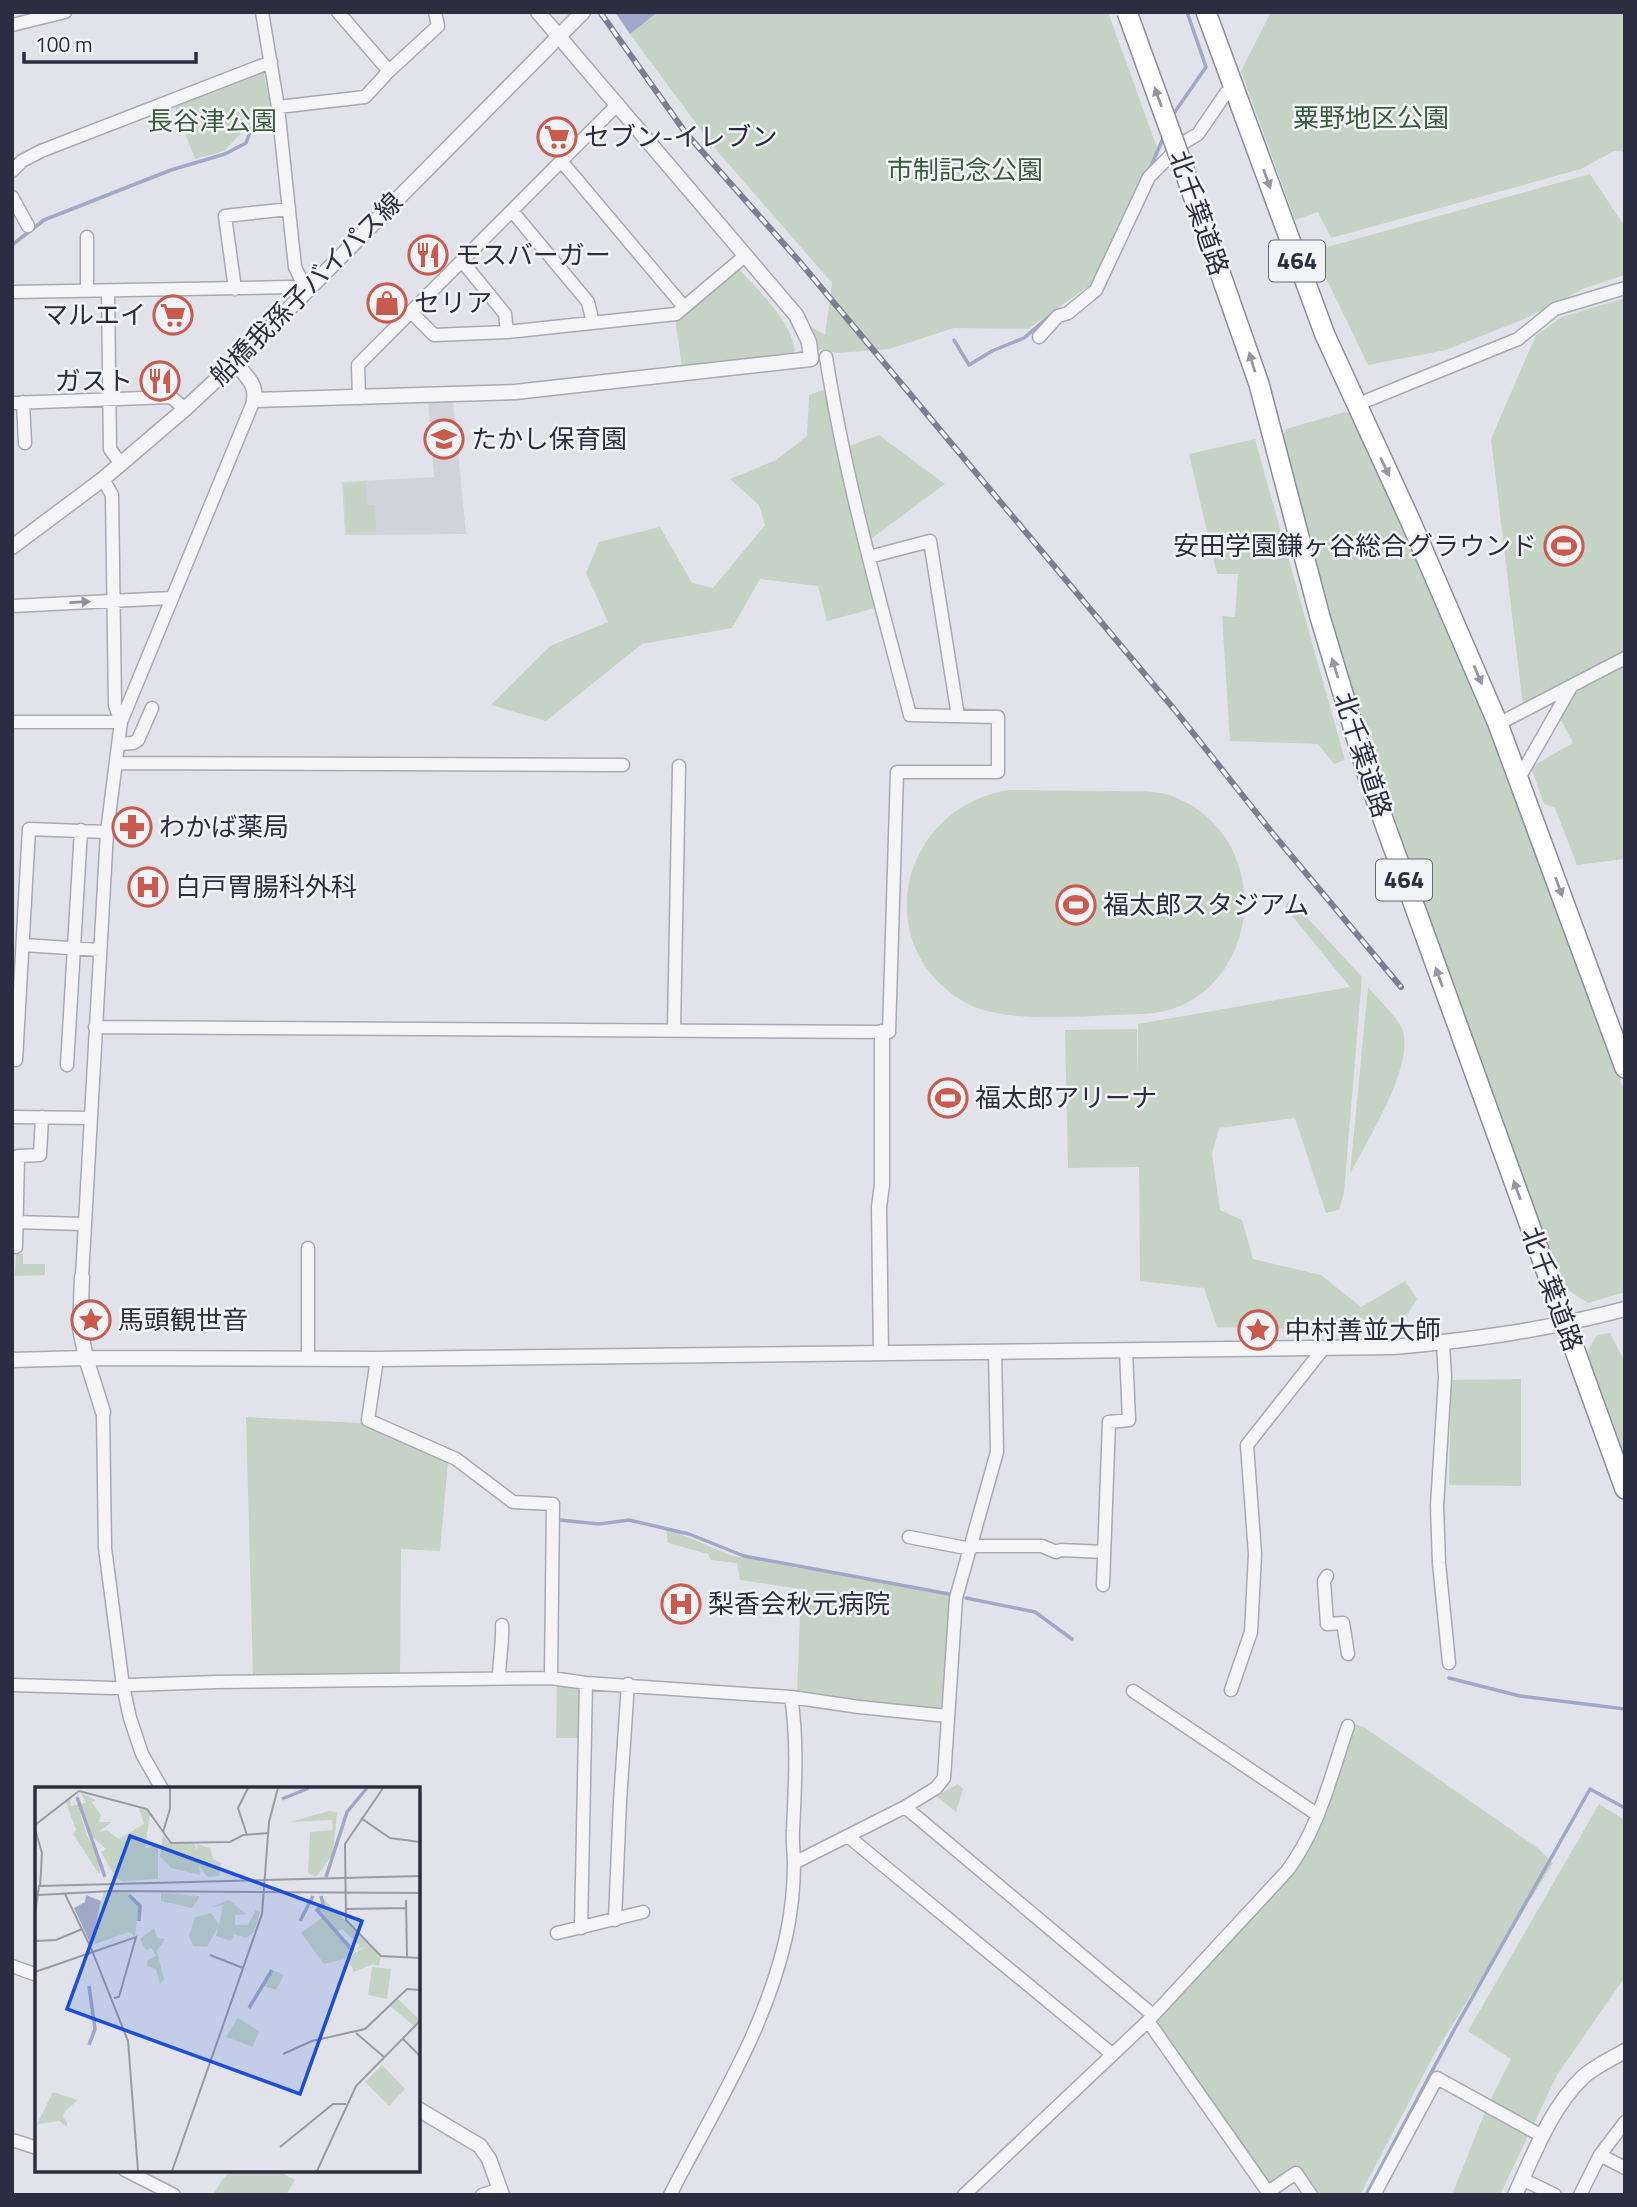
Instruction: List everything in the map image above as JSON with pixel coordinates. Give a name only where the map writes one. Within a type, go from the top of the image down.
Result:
[{"type":"highway","name":"北千葉道路","points":[[1127,12],[1259,384],[1320,617],[1370,783],[1625,1489]]},
{"type":"highway","name":"464","points":[[1206,12],[1325,335],[1421,545],[1498,724],[1625,1068]]},
{"type":"street","points":[[12,25],[65,12]]},
{"type":"street","points":[[262,12],[278,107],[295,267],[306,290]]},
{"type":"street","points":[[338,12],[389,71]]},
{"type":"street","points":[[278,107],[365,97],[389,71],[439,26],[435,12]]},
{"type":"street","points":[[538,12],[796,315],[809,342],[811,359]]},
{"type":"street","name":"船橋我孫子バイパス線","points":[[12,547],[103,479],[185,409],[583,12]]},
{"type":"street","points":[[12,171],[22,161],[41,151],[271,62]]},
{"type":"street","points":[[1040,337],[1058,316],[1068,313],[1097,290],[1149,177],[1183,143],[1198,134],[1226,93]]},
{"type":"street","points":[[359,398],[358,365],[618,104]]},
{"type":"street","points":[[562,162],[684,307]]},
{"type":"street","points":[[12,197],[28,226]]},
{"type":"street","points":[[234,289],[225,216],[289,209]]},
{"type":"street","points":[[512,211],[588,302],[593,323]]},
{"type":"street","points":[[87,237],[87,291]]},
{"type":"street","points":[[411,312],[434,335],[507,332],[676,314],[746,255]]},
{"type":"street","points":[[462,261],[505,314],[507,332]]},
{"type":"street","points":[[12,292],[291,286],[306,290]]},
{"type":"street","points":[[1356,405],[1518,339],[1555,309],[1625,288]]},
{"type":"street","points":[[108,291],[110,449],[121,464]]},
{"type":"street","points":[[95,1027],[889,1032],[897,772],[998,772],[998,717],[910,715],[835,412],[830,356],[515,392],[254,400]]},
{"type":"street","points":[[161,1787],[142,1754],[123,1686],[105,1548],[103,1412],[80,1329],[83,1224],[107,832],[121,722],[254,400],[256,392],[253,384],[234,362]]},
{"type":"street","points":[[25,443],[18,403],[171,397],[185,409]]},
{"type":"street","points":[[103,479],[112,495],[115,705],[121,722]]},
{"type":"street","points":[[869,557],[930,541],[958,716]]},
{"type":"street","points":[[12,606],[171,598]]},
{"type":"street","points":[[1498,724],[1625,658]]},
{"type":"street","points":[[1519,778],[1572,686]]},
{"type":"street","points":[[119,744],[138,740],[152,708]]},
{"type":"street","points":[[12,722],[121,722]]},
{"type":"street","points":[[117,763],[623,765]]},
{"type":"street","points":[[674,1030],[679,766]]},
{"type":"street","points":[[16,1060],[29,829],[107,832]]},
{"type":"street","points":[[67,1065],[81,830]]},
{"type":"street","points":[[23,945],[100,950]]},
{"type":"street","points":[[881,1353],[879,1207],[882,1185],[882,1032]]},
{"type":"street","points":[[14,1117],[89,1118]]},
{"type":"street","points":[[16,1247],[18,1156],[40,1155],[42,1117]]},
{"type":"street","points":[[16,1222],[83,1224]]},
{"type":"street","points":[[308,1248],[308,1358]]},
{"type":"street","points":[[12,1360],[377,1359],[1393,1347],[1506,1335],[1564,1324],[1625,1308]]},
{"type":"street","points":[[1443,1343],[1445,1378],[1437,1506],[1439,1563],[1449,1663]]},
{"type":"street","points":[[1231,1690],[1251,1632],[1255,1554],[1247,1445],[1323,1349]]},
{"type":"street","points":[[1103,1585],[1109,1422],[1129,1420],[1126,1351]]},
{"type":"street","points":[[794,1863],[905,1807],[936,1788],[944,1779],[956,1598],[996,1452],[995,1352]]},
{"type":"street","points":[[377,1359],[368,1420],[456,1459],[513,1502],[554,1504],[551,1678]]},
{"type":"street","points":[[909,1538],[971,1547],[1042,1546],[1056,1552],[1104,1552]]},
{"type":"street","points":[[1327,1576],[1324,1581],[1327,1624],[1343,1623],[1348,1654]]},
{"type":"street","points":[[499,1678],[499,1653],[503,1646],[502,1625]]},
{"type":"street","points":[[12,1685],[123,1686],[216,1682],[551,1678],[792,1698],[947,1716]]},
{"type":"street","points":[[581,1928],[586,1683]]},
{"type":"street","points":[[615,1920],[628,1685]]},
{"type":"street","points":[[1133,1691],[1318,1815]]},
{"type":"street","points":[[670,2195],[754,2034],[786,1937],[794,1863],[792,1835],[796,1727],[792,1698]]},
{"type":"street","points":[[964,2195],[1150,2018],[1287,1871],[1300,1854],[1318,1815],[1348,1726]]},
{"type":"street","points":[[905,1807],[1150,2018],[1269,2193],[1296,2173],[1311,2195]]},
{"type":"street","points":[[849,1837],[1112,2054]]},
{"type":"street","points":[[557,1933],[643,1912]]},
{"type":"street","points":[[12,1966],[35,1974]]},
{"type":"street","points":[[1515,2195],[1542,2136],[1568,2094],[1584,2076],[1625,2051]]},
{"type":"street","points":[[1374,2195],[1437,2078],[1542,2136]]},
{"type":"street","points":[[420,2110],[480,2146],[489,2159],[501,2192],[482,2195]]},
{"type":"street","points":[[1580,2195],[1600,2155],[1625,2122]]},
{"type":"street","points":[[12,2140],[35,2147]]},
{"type":"street","points":[[1600,2155],[1625,2168]]},
{"type":"street","points":[[129,2172],[174,2195]]},
{"type":"street","points":[[1522,2179],[1555,2195]]},
{"type":"shaded area","name":"たかし保育園","points":[[428,400],[453,400],[466,534],[345,535],[342,482],[434,477]]},
{"type":"green space","name":"市制記念公園","points":[[659,12],[1108,12],[1159,153],[1093,283],[1028,329],[954,328],[889,349],[838,353],[815,349],[808,325],[825,335],[832,283],[712,145],[630,34]]},
{"type":"green space","name":"粟野地区公園","points":[[1271,12],[1625,12],[1625,151],[1614,151],[1581,169],[1331,238],[1318,212],[1295,220],[1241,71]]},
{"type":"green space","name":"長谷津公園","points":[[263,69],[271,109],[262,112],[224,151],[195,159],[174,104]]},
{"type":"green space","points":[[1590,174],[1625,227],[1625,275],[1585,288],[1522,320],[1446,350],[1368,365],[1313,251]]},
{"type":"green space","points":[[735,270],[740,270],[773,307],[787,327],[795,350],[792,354],[682,366],[675,319]]},
{"type":"green space","name":"安田学園鎌ヶ谷総合グラウンド","points":[[1625,298],[1625,652],[1523,706],[1491,439],[1536,335],[1562,317]]},
{"type":"green space","points":[[826,389],[841,449],[879,435],[945,484],[871,539],[879,607],[827,621],[818,586],[760,579],[732,628],[642,644],[546,721],[491,705],[550,646],[608,622],[586,573],[599,542],[660,527],[692,583],[713,588],[765,525],[759,505],[730,479],[776,460],[807,436],[809,395]]},
{"type":"green space","points":[[1345,412],[1353,415],[1412,537],[1515,786],[1625,1094],[1625,1292],[1588,1303],[1565,1288],[1473,1046],[1352,690],[1281,439],[1286,429]]},
{"type":"green space","points":[[1255,439],[1345,760],[1334,764],[1318,744],[1230,741],[1222,616],[1235,617],[1238,574],[1217,574],[1189,454]]},
{"type":"green space","points":[[366,481],[367,505],[375,505],[376,532],[346,533],[344,484]]},
{"type":"green space","points":[[1625,662],[1625,859],[1577,865],[1555,808],[1544,804],[1531,767],[1573,743],[1560,718],[1580,687]]},
{"type":"green space","name":"福太郎スタジアム","points":[[1009,790],[1162,793],[1177,798],[1211,821],[1233,851],[1243,886],[1243,923],[1231,957],[1210,986],[1180,1006],[1141,1014],[1028,1017],[1006,1015],[968,1004],[936,980],[916,951],[907,918],[909,884],[920,852],[941,824],[971,802]]},
{"type":"green space","points":[[1290,899],[1362,977],[1344,1192],[1339,1210],[1326,1213],[1295,1118],[1219,1128],[1212,1154],[1220,1210],[1242,1220],[1253,1259],[1321,1275],[1361,1307],[1405,1281],[1417,1299],[1403,1322],[1333,1329],[1217,1327],[1204,1288],[1140,1281],[1139,1167],[1068,1168],[1065,1030],[1137,1029],[1138,1081],[1138,1024],[1350,987],[1285,907]]},
{"type":"green space","points":[[1368,987],[1399,1024],[1404,1044],[1402,1062],[1388,1102],[1350,1174]]},
{"type":"green space","points":[[16,1254],[23,1254],[23,1264],[45,1264],[45,1275],[15,1276]]},
{"type":"green space","points":[[1610,1333],[1625,1362],[1625,1456],[1587,1352],[1597,1335]]},
{"type":"green space","points":[[1521,1379],[1521,1486],[1449,1485],[1451,1380]]},
{"type":"green space","points":[[246,1417],[362,1423],[448,1462],[440,1551],[401,1549],[400,1675],[253,1676]]},
{"type":"green space","points":[[666,1528],[732,1556],[767,1560],[796,1568],[826,1570],[952,1596],[942,1711],[797,1695],[801,1589],[740,1580],[737,1563],[711,1560],[708,1554],[668,1543]]},
{"type":"green space","points":[[557,1684],[578,1685],[583,1691],[582,1738],[556,1738]]},
{"type":"green space","points":[[1356,1725],[1364,1727],[1539,1849],[1553,1863],[1435,2053],[1360,2195],[1318,2195],[1297,2165],[1273,2183],[1266,2180],[1159,2025],[1157,2017],[1305,1852],[1350,1728]]},
{"type":"green space","points":[[958,1784],[963,1789],[956,1812],[936,1796]]},
{"type":"green space","points":[[1599,1804],[1625,1820],[1625,1977],[1557,2075],[1500,2195],[1452,2195],[1487,2107],[1511,2059],[1468,2031]]},
{"type":"green space","points":[[230,2172],[281,2172],[295,2180],[286,2195],[213,2195]]},
{"type":"water","points":[[615,12],[658,12],[630,34]]},
{"type":"waterway","points":[[1172,116],[1206,67],[1187,12]]},
{"type":"waterway","points":[[12,245],[44,220],[171,170],[225,154],[246,143],[253,124],[261,116]]},
{"type":"waterway","points":[[1149,171],[1164,136]]},
{"type":"waterway","points":[[954,340],[969,365],[992,351],[1024,338],[1054,312]]},
{"type":"waterway","points":[[560,1520],[599,1524],[629,1520],[689,1534],[744,1556],[949,1594]]},
{"type":"waterway","points":[[966,1598],[1035,1612],[1072,1639]]},
{"type":"waterway","points":[[1449,1678],[1520,1696],[1625,1709]]},
{"type":"waterway","points":[[1366,2195],[1454,2030],[1590,1789],[1625,1808]]},
{"type":"railway","points":[[600,12],[685,132],[799,261],[1174,709],[1274,835],[1401,987]]},
{"type":"place","name":"セブン-イレブン","points":[[557,137]]},
{"type":"place","name":"モスバーガー","points":[[428,255]]},
{"type":"place","name":"セリア","points":[[387,303]]},
{"type":"place","name":"マルエイ","points":[[173,315]]},
{"type":"place","name":"ガスト","points":[[160,381]]},
{"type":"place","name":"たかし保育園","points":[[444,439]]},
{"type":"place","name":"安田学園鎌ヶ谷総合グラウンド","points":[[1564,546]]},
{"type":"place","name":"わかば薬局","points":[[132,827]]},
{"type":"place","name":"白戸胃腸科外科","points":[[148,887]]},
{"type":"place","name":"福太郎スタジアム","points":[[1076,905]]},
{"type":"place","name":"福太郎アリーナ","points":[[948,1098]]},
{"type":"place","name":"馬頭観世音","points":[[91,1320]]},
{"type":"place","name":"中村善並大師","points":[[1258,1330]]},
{"type":"place","name":"梨香会秋元病院","points":[[681,1604]]}]
